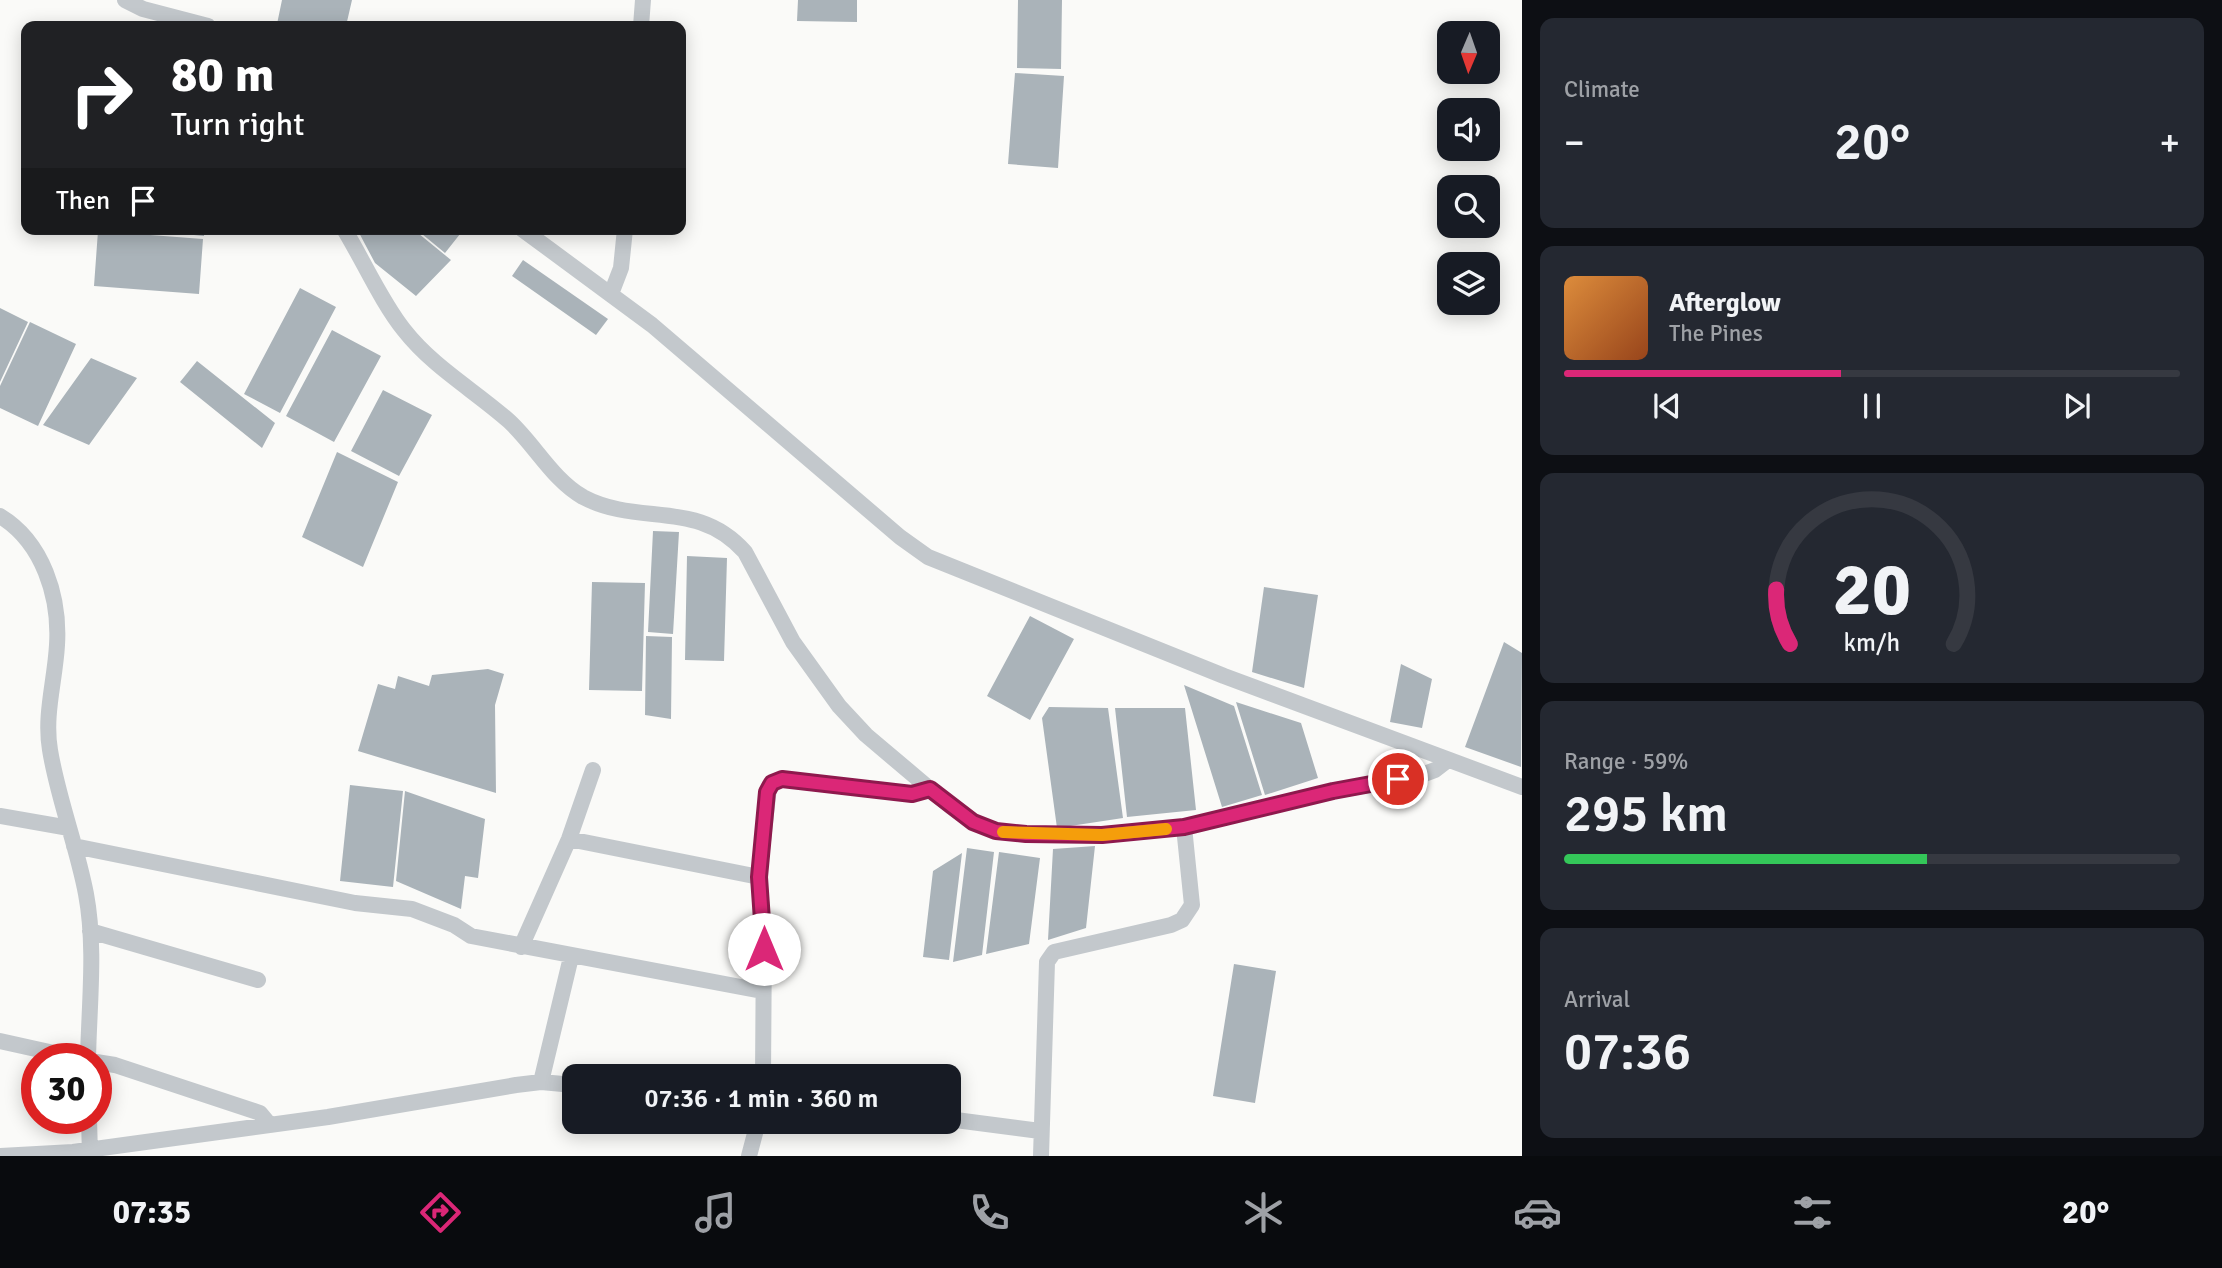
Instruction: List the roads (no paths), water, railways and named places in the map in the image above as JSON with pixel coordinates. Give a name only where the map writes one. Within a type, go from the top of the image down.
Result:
[{"type":"street","points":[[125,0],[143,9],[189,21]]},
{"type":"street","points":[[641,21],[643,0]]},
{"type":"street","points":[[348,235],[409,337],[439,366],[510,422],[565,484],[604,506],[699,520],[734,540],[746,552],[793,642],[822,684],[866,735],[973,822],[996,831],[1026,834],[1102,835],[1184,827],[1333,791],[1419,776],[1436,770],[1448,761]]},
{"type":"street","points":[[530,235],[652,325],[900,537],[928,556],[1224,676],[1522,787]]},
{"type":"street","points":[[611,295],[621,268],[624,235]]},
{"type":"street","points":[[0,516],[13,524],[37,552],[52,598],[57,644],[48,734],[86,895],[90,931],[88,1043]]},
{"type":"street","points":[[522,947],[569,839],[593,770]]},
{"type":"street","points":[[763,1064],[764,917],[759,877],[767,792],[776,780],[789,779],[912,794],[930,789]]},
{"type":"street","points":[[0,816],[69,828]]},
{"type":"street","points":[[1041,1156],[1047,962],[1054,952],[1171,925],[1186,916],[1192,905],[1184,827]]},
{"type":"street","points":[[569,839],[759,877]]},
{"type":"street","points":[[74,846],[355,903],[412,908],[454,925],[471,936],[762,991]]},
{"type":"street","points":[[90,931],[258,981]]},
{"type":"street","points":[[541,1082],[571,957]]},
{"type":"street","points":[[0,1041],[21,1046]]},
{"type":"street","points":[[112,1065],[260,1113],[270,1125]]},
{"type":"street","points":[[0,1156],[90,1152],[541,1082],[562,1084]]},
{"type":"street","points":[[961,1121],[1040,1131]]},
{"type":"street","points":[[89,1134],[90,1152]]},
{"type":"street","points":[[749,1156],[755,1134]]}]
